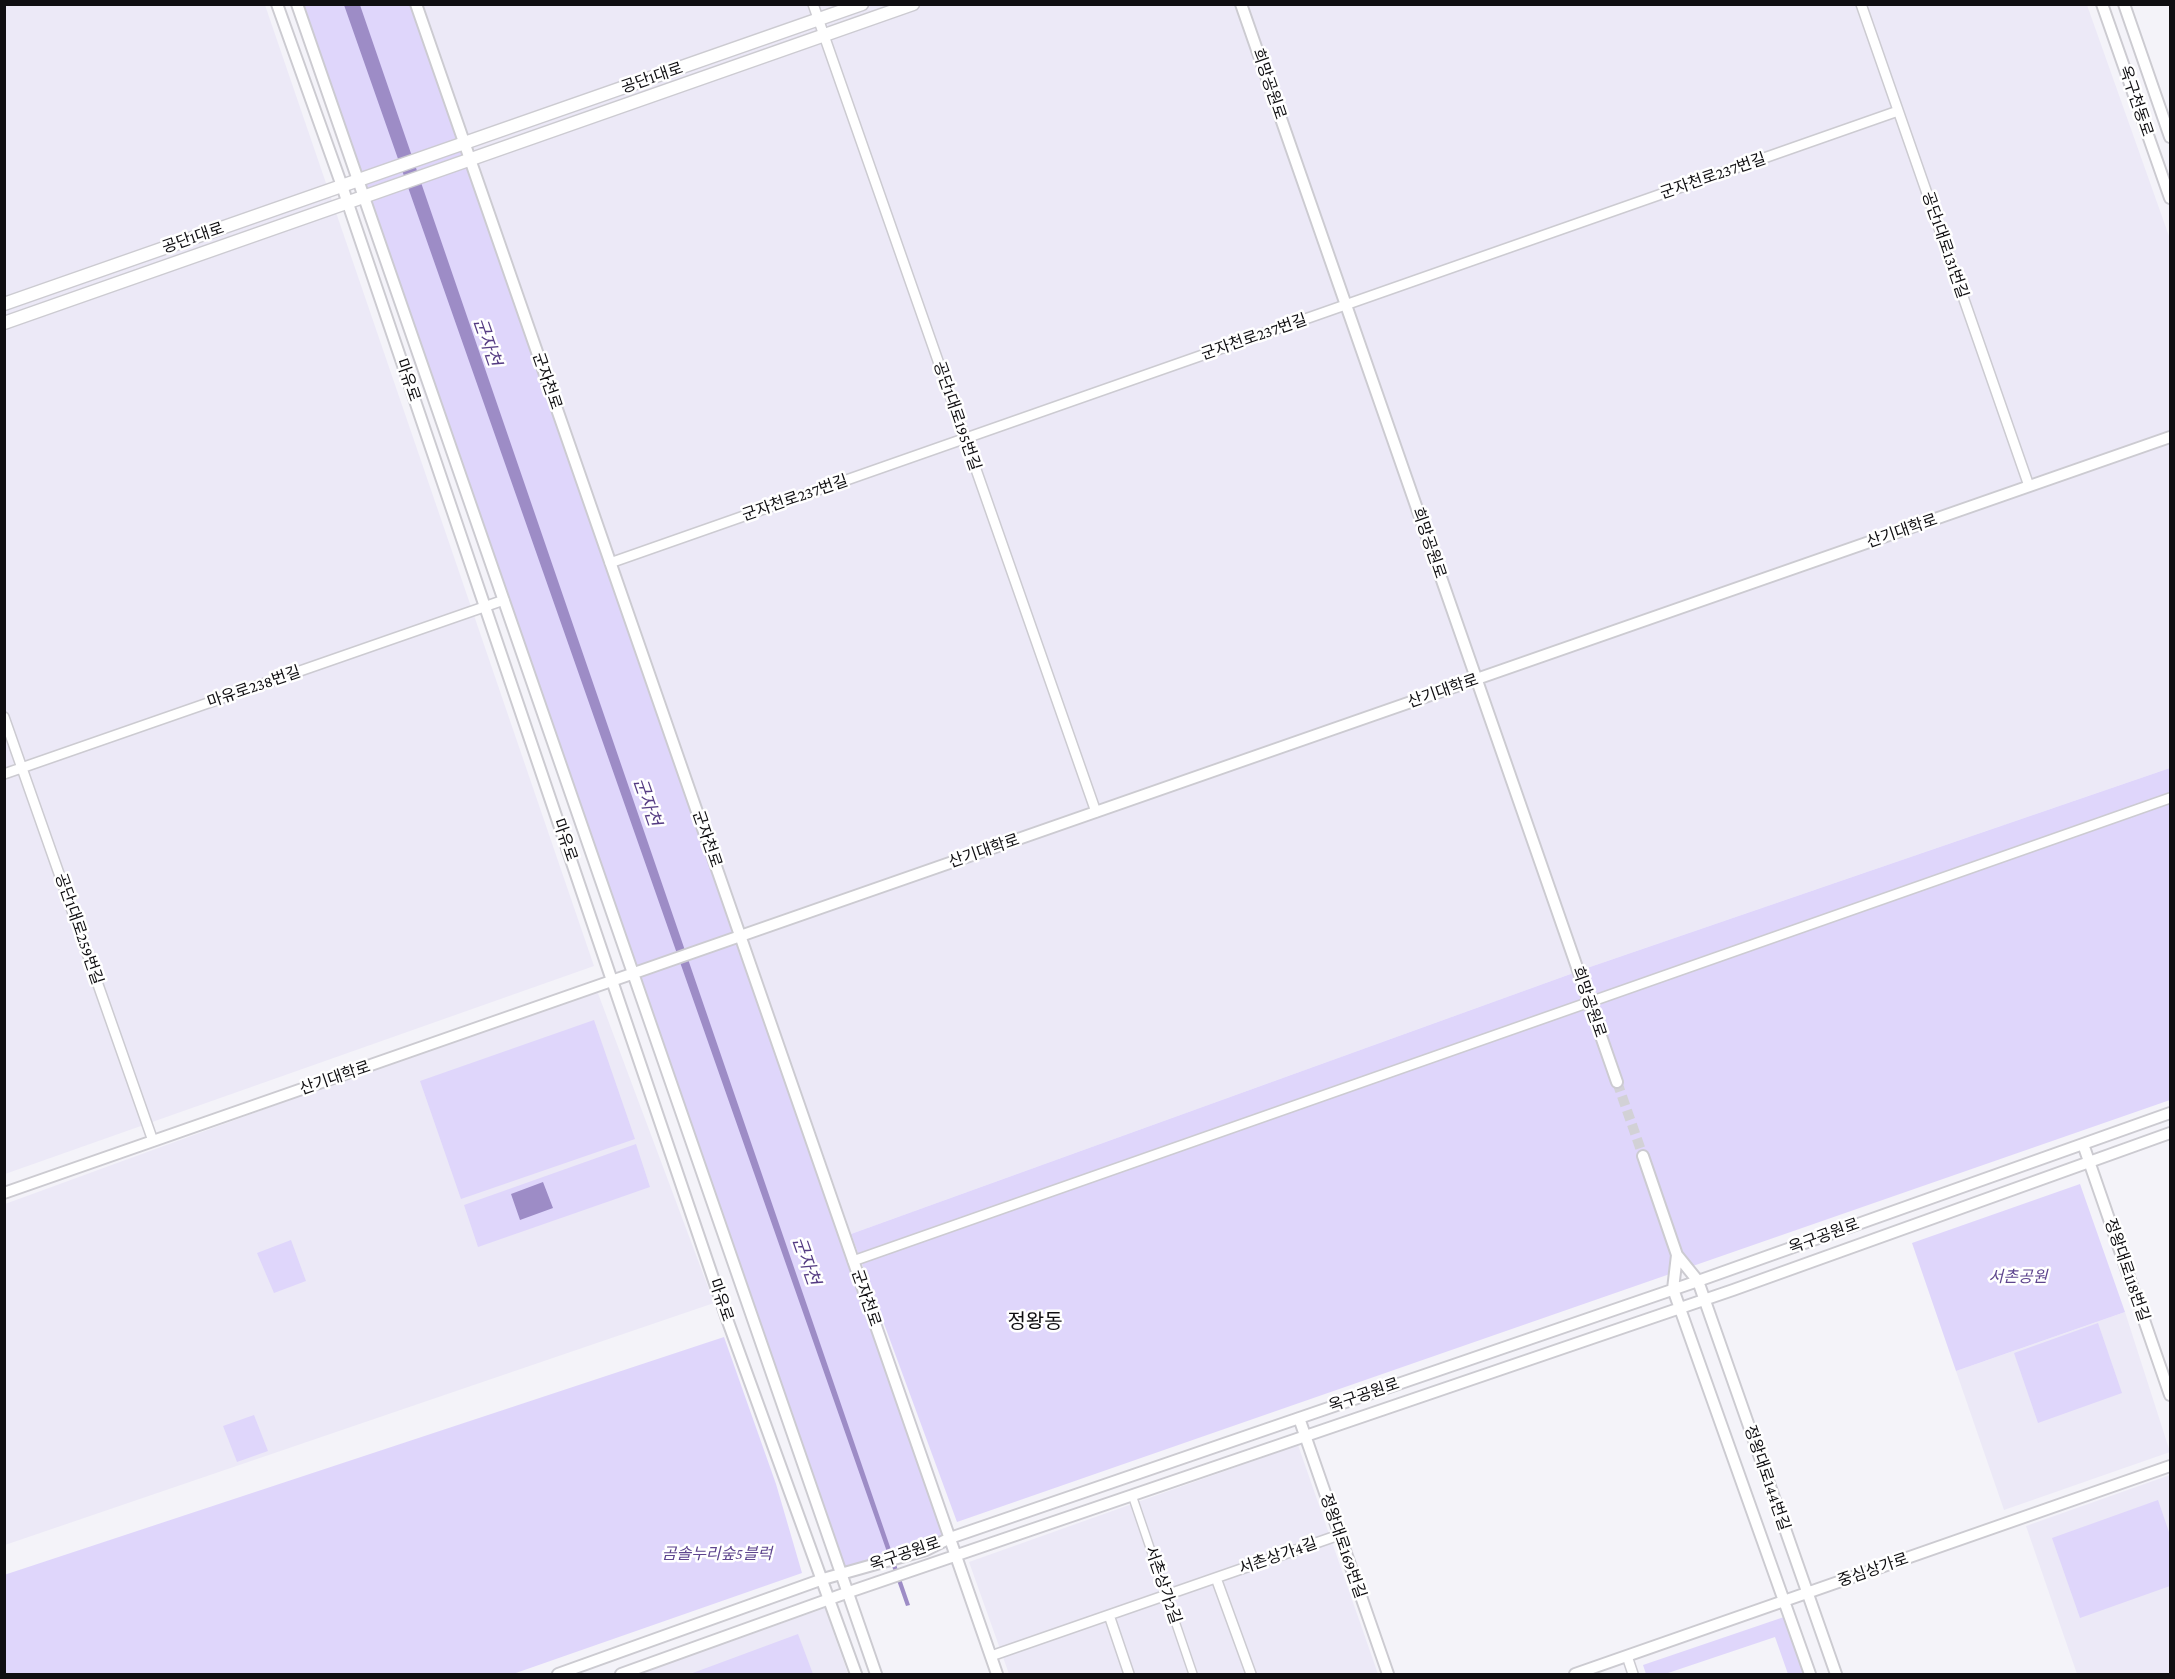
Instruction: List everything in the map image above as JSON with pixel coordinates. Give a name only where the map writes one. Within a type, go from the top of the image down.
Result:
[{"type":"main road","name":"공단1대로","points":[[4,304],[862,4]]},
{"type":"main road","points":[[4,323],[913,4]]},
{"type":"street","name":"마유로","points":[[277,4],[342,186],[727,1319],[856,1674]]},
{"type":"street","name":"마유로","points":[[297,4],[843,1573],[876,1674]]},
{"type":"street","name":"군자천로","points":[[416,4],[997,1674]]},
{"type":"street","name":"공단1대로195번길","points":[[813,4],[1096,812]]},
{"type":"street","name":"희망공원로","points":[[1241,4],[1617,1082]]},
{"type":"street","name":"공단1대로131번길","points":[[1861,4],[2029,486]]},
{"type":"street","name":"옥구천동로","points":[[2102,4],[2170,198]]},
{"type":"street","name":"옥구천동로","points":[[2124,4],[2170,137]]},
{"type":"street","name":"군자천로237번길","points":[[610,563],[1898,111]]},
{"type":"street","name":"산기대학로","points":[[4,1193],[2170,437]]},
{"type":"street","name":"마유로238번길","points":[[4,774],[504,600]]},
{"type":"street","name":"공단1대로259번길","points":[[4,717],[153,1141]]},
{"type":"street","points":[[853,1261],[2170,798]]},
{"type":"street","name":"옥구공원로","points":[[558,1674],[823,1579],[926,1550],[950,1538],[1698,1281],[2170,1113]]},
{"type":"street","name":"옥구공원로","points":[[621,1674],[876,1582],[1705,1299],[2170,1133]]},
{"type":"street","name":"정왕대로118번길","points":[[2083,1144],[2170,1395]]},
{"type":"street","points":[[1643,1156],[1677,1255],[1673,1289]]},
{"type":"street","name":"정왕대로144번길","points":[[1677,1255],[1698,1281],[1705,1299],[1836,1674]]},
{"type":"street","name":"정왕대로144번길","points":[[1673,1289],[1810,1674]]},
{"type":"street","name":"정왕대로169번길","points":[[1299,1418],[1387,1674]]},
{"type":"street","name":"중심상가로","points":[[1575,1674],[2170,1466]]},
{"type":"street","name":"서촌상가2길","points":[[1132,1495],[1193,1674]]},
{"type":"street","name":"서촌상가4길","points":[[991,1656],[1339,1535]]},
{"type":"street","name":"서촌상가4길","points":[[1216,1578],[1251,1674]]},
{"type":"street","points":[[1109,1615],[1129,1674]]},
{"type":"street","points":[[1627,1656],[1633,1674]]},
{"type":"shaded area","points":[[4,5],[265,5],[594,966],[5,1174]]},
{"type":"shaded area","points":[[344,5],[360,5],[910,1605],[906,1606]]},
{"type":"shaded area","points":[[419,5],[2087,5],[2170,239],[2170,768],[1590,967],[851,1234]]},
{"type":"shaded area","points":[[596,988],[714,1303],[5,1545],[5,1204]]},
{"type":"shaded area","points":[[543,1182],[553,1208],[520,1220],[511,1194]]},
{"type":"shaded area","points":[[2125,1312],[2170,1452],[2004,1510],[1956,1371]]},
{"type":"shaded area","points":[[1298,1445],[1378,1674],[1009,1674],[969,1562]]},
{"type":"shaded area","points":[[2170,1475],[2170,1674],[2077,1674],[2026,1526]]},
{"type":"shaded area","points":[[825,1608],[848,1674],[638,1674]]},
{"type":"green space","points":[[296,5],[416,5],[950,1538],[843,1573]]},
{"type":"green space","points":[[2170,768],[2170,1100],[957,1522],[851,1234],[1590,967]]},
{"type":"green space","points":[[594,1020],[635,1139],[461,1199],[420,1081]]},
{"type":"green space","points":[[636,1144],[650,1187],[478,1247],[464,1205]]},
{"type":"green space","name":"서촌공원","points":[[2080,1184],[2125,1312],[1956,1371],[1912,1243]]},
{"type":"green space","points":[[291,1240],[306,1281],[274,1293],[257,1253]]},
{"type":"green space","points":[[2098,1323],[2122,1393],[2038,1423],[2014,1353]]},
{"type":"green space","name":"곰솔누리숲5블럭","points":[[724,1337],[776,1484],[802,1573],[513,1674],[5,1674],[4,1575]]},
{"type":"green space","points":[[254,1415],[268,1451],[237,1462],[223,1426]]},
{"type":"green space","points":[[2158,1500],[2170,1535],[2170,1586],[2080,1618],[2052,1538]]},
{"type":"green space","points":[[1784,1617],[1804,1674],[1788,1674],[1775,1637],[1665,1674],[1646,1674],[1643,1665]]},
{"type":"green space","points":[[798,1634],[813,1674],[690,1674]]},
{"type":"tunnel","points":[[1617,1082],[1643,1156]]},
{"type":"district","name":"정왕동","points":[[1035,1322]]},
{"type":"water label","name":"군자천","points":[[487,342]]},
{"type":"water label","name":"군자천","points":[[647,802]]},
{"type":"water label","name":"군자천","points":[[806,1261]]}]
